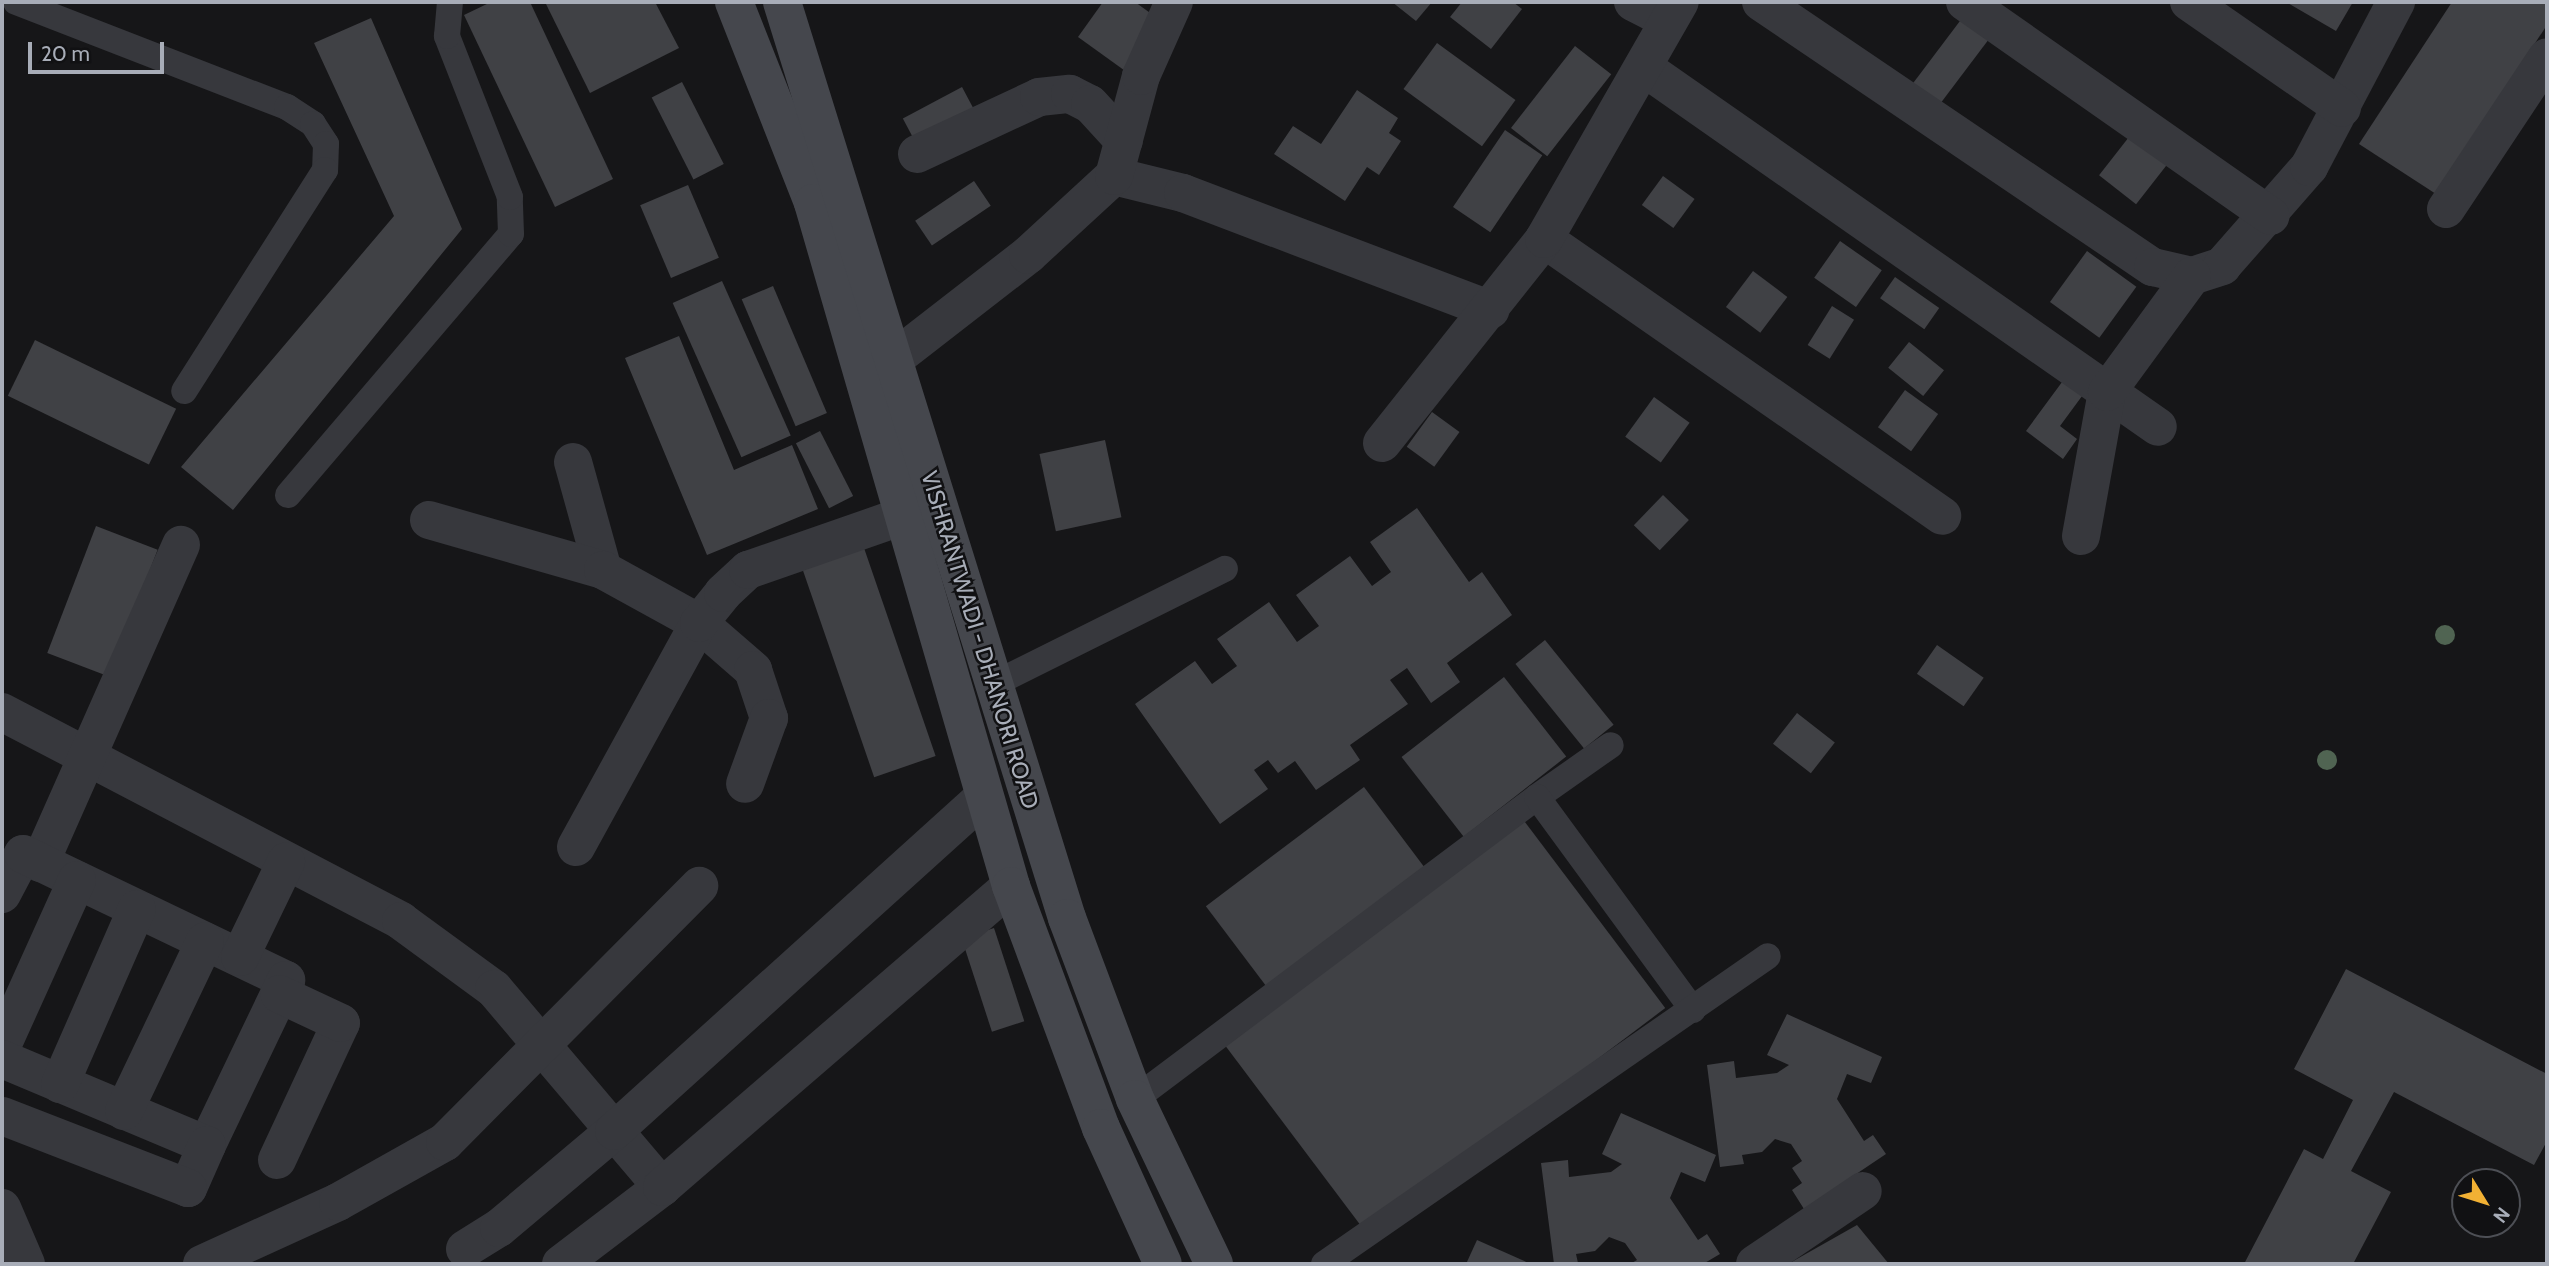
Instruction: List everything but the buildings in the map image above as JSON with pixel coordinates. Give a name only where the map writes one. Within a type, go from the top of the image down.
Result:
[{"type":"main road","name":"VISHRANTWADI - DHANORI ROAD","points":[[733,2],[813,202],[1011,886],[1101,1128],[1163,1264]]},
{"type":"main road","name":"VISHRANTWADI - DHANORI ROAD","points":[[782,2],[1067,918],[1135,1099],[1214,1264]]},
{"type":"street","points":[[894,359],[1027,255],[1119,158],[1141,76],[1174,2]]},
{"type":"street","points":[[1382,443],[1491,310],[1544,239],[1674,11],[1633,2]]},
{"type":"street","points":[[1761,2],[2153,267],[2192,276],[2222,266],[2271,216],[2309,167],[2396,2]]},
{"type":"street","points":[[1965,2],[2271,216]]},
{"type":"street","points":[[2189,2],[2342,108]]},
{"type":"street","points":[[2446,209],[2547,57]]},
{"type":"street","points":[[1643,67],[2158,427]]},
{"type":"street","points":[[917,154],[1039,97],[1070,94],[1090,104],[1119,158],[1183,193],[1491,310]]},
{"type":"street","points":[[1544,239],[1942,516]]},
{"type":"street","points":[[2081,536],[2107,392],[2192,276]]},
{"type":"street","points":[[573,462],[603,570]]},
{"type":"street","points":[[576,847],[699,622],[748,570],[903,516]]},
{"type":"street","points":[[429,520],[603,570],[699,622],[753,670],[769,718],[745,784]]},
{"type":"street","points":[[40,863],[91,759],[181,545]]},
{"type":"street","points":[[955,695],[994,684]]},
{"type":"street","points":[[7,726],[91,759],[401,921],[494,989],[662,1187]]},
{"type":"street","points":[[465,1249],[499,1228],[614,1131],[984,797]]},
{"type":"street","points":[[2,894],[23,855],[286,980],[188,1188],[2,1116]]},
{"type":"street","points":[[240,957],[286,862]]},
{"type":"street","points":[[2,1046],[78,880]]},
{"type":"street","points":[[202,1264],[338,1202],[445,1142],[699,886]]},
{"type":"street","points":[[561,1264],[662,1187],[1011,886]]},
{"type":"street","points":[[60,1084],[137,909]]},
{"type":"street","points":[[124,1111],[205,941]]},
{"type":"street","points":[[277,1160],[341,1023],[279,995]]},
{"type":"street","points":[[2,1059],[207,1145]]},
{"type":"street","points":[[1755,1264],[1864,1191]]},
{"type":"street","points":[[2,1208],[26,1264]]},
{"type":"lane","points":[[16,2],[287,107],[313,124],[326,144],[325,170],[184,391]]},
{"type":"lane","points":[[288,495],[511,234],[510,197],[447,36],[450,2]]},
{"type":"lane","points":[[994,684],[1225,569]]},
{"type":"lane","points":[[1135,1099],[1536,797],[1611,745]]},
{"type":"lane","points":[[1536,797],[1693,1010]]},
{"type":"lane","points":[[1324,1264],[1768,956]]}]
